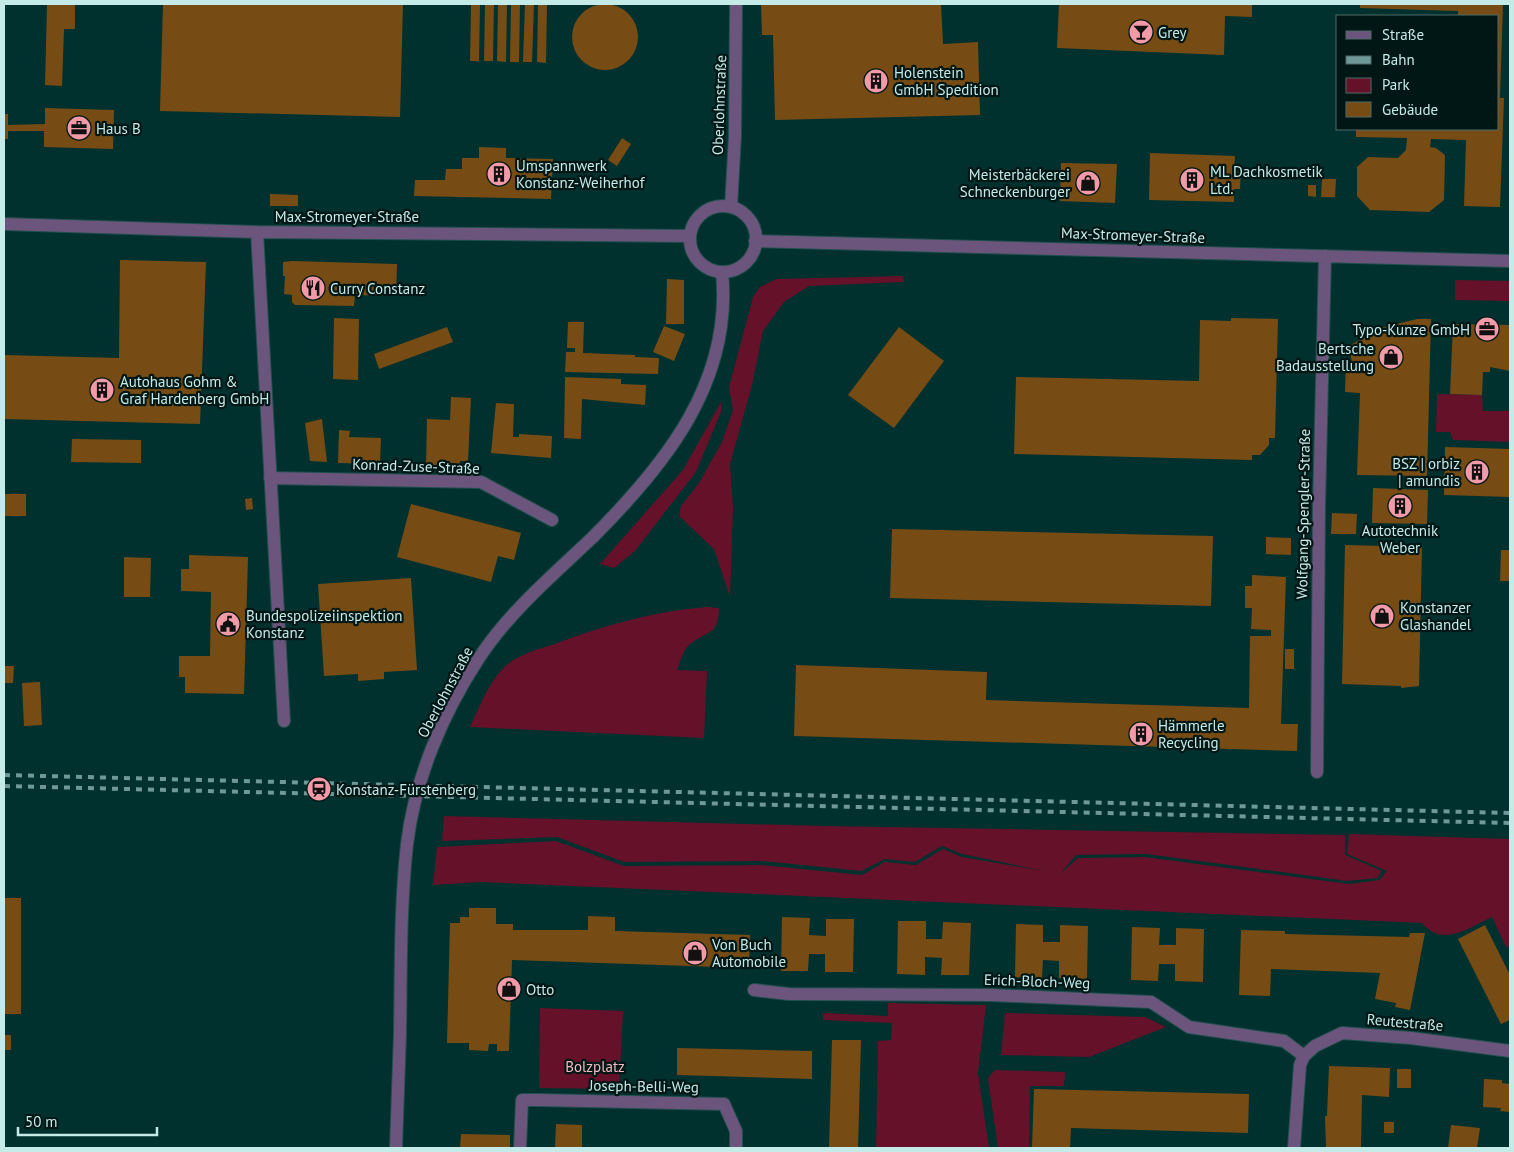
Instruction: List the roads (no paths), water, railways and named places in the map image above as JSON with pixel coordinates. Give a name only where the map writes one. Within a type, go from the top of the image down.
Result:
[{"type":"street","name":"Oberlohnstraße","points":[[731,207],[735,136],[736,4]]},
{"type":"street","points":[[721,206],[731,207],[746,216],[752,224],[755,241],[752,253],[745,263],[734,269],[722,272],[705,267],[698,261],[690,245],[690,236],[692,227],[704,212],[721,206]]},
{"type":"street","name":"Max-Stromeyer-Straße","points":[[4,224],[256,232],[690,236]]},
{"type":"street","points":[[256,232],[284,721]]},
{"type":"street","name":"Max-Stromeyer-Straße","points":[[755,241],[1510,261]]},
{"type":"street","name":"Wolfgang-Spengler-Straße","points":[[1317,772],[1319,505],[1325,256]]},
{"type":"street","name":"Oberlohnstraße","points":[[396,1148],[402,909],[408,842],[424,770],[439,732],[479,658],[519,608],[593,537],[653,473],[676,439],[698,400],[713,364],[722,329],[724,290],[722,272]]},
{"type":"street","name":"Konrad-Zuse-Straße","points":[[270,478],[481,482],[552,520]]},
{"type":"street","name":"Erich-Bloch-Weg","points":[[754,990],[788,994],[991,995],[1151,1002],[1189,1027],[1284,1041],[1304,1056]]},
{"type":"street","name":"Reutestraße","points":[[1304,1056],[1315,1046],[1342,1033],[1411,1038],[1510,1051]]},
{"type":"street","points":[[1294,1148],[1300,1065],[1304,1056]]},
{"type":"street","name":"Joseph-Belli-Weg","points":[[520,1148],[522,1100],[724,1104],[736,1131],[736,1148]]},
{"type":"railway","points":[[4,775],[1510,813]]},
{"type":"railway","points":[[4,786],[1510,823]]},
{"type":"place","name":"Grey","points":[[1141,32]]},
{"type":"place","name":"Holenstein GmbH Spedition","points":[[876,81]]},
{"type":"place","name":"Haus B","points":[[79,128]]},
{"type":"place","name":"Umspannwerk Konstanz-Weiherhof","points":[[499,174]]},
{"type":"place","name":"ML Dachkosmetik Ltd.","points":[[1192,180]]},
{"type":"place","name":"Meisterbäckerei Schneckenburger","points":[[1088,183]]},
{"type":"place","name":"Curry Constanz","points":[[313,288]]},
{"type":"place","name":"Typo-Kunze GmbH","points":[[1487,329]]},
{"type":"place","name":"Bertsche Badausstellung","points":[[1391,357]]},
{"type":"place","name":"Autohaus Gohm & Graf Hardenberg GmbH","points":[[102,390]]},
{"type":"place","name":"BSZ | orbiz | amundis","points":[[1477,472]]},
{"type":"place","name":"Autotechnik Weber","points":[[1400,506]]},
{"type":"place","name":"Konstanzer Glashandel","points":[[1382,616]]},
{"type":"place","name":"Bundespolizeiinspektion Konstanz","points":[[228,624]]},
{"type":"place","name":"Hämmerle Recycling","points":[[1141,734]]},
{"type":"place","name":"Konstanz-Fürstenberg","points":[[319,789]]},
{"type":"place","name":"Von Buch Automobile","points":[[695,953]]},
{"type":"place","name":"Otto","points":[[509,989]]},
{"type":"park label","name":"Bolzplatz","points":[[595,1066]]}]
